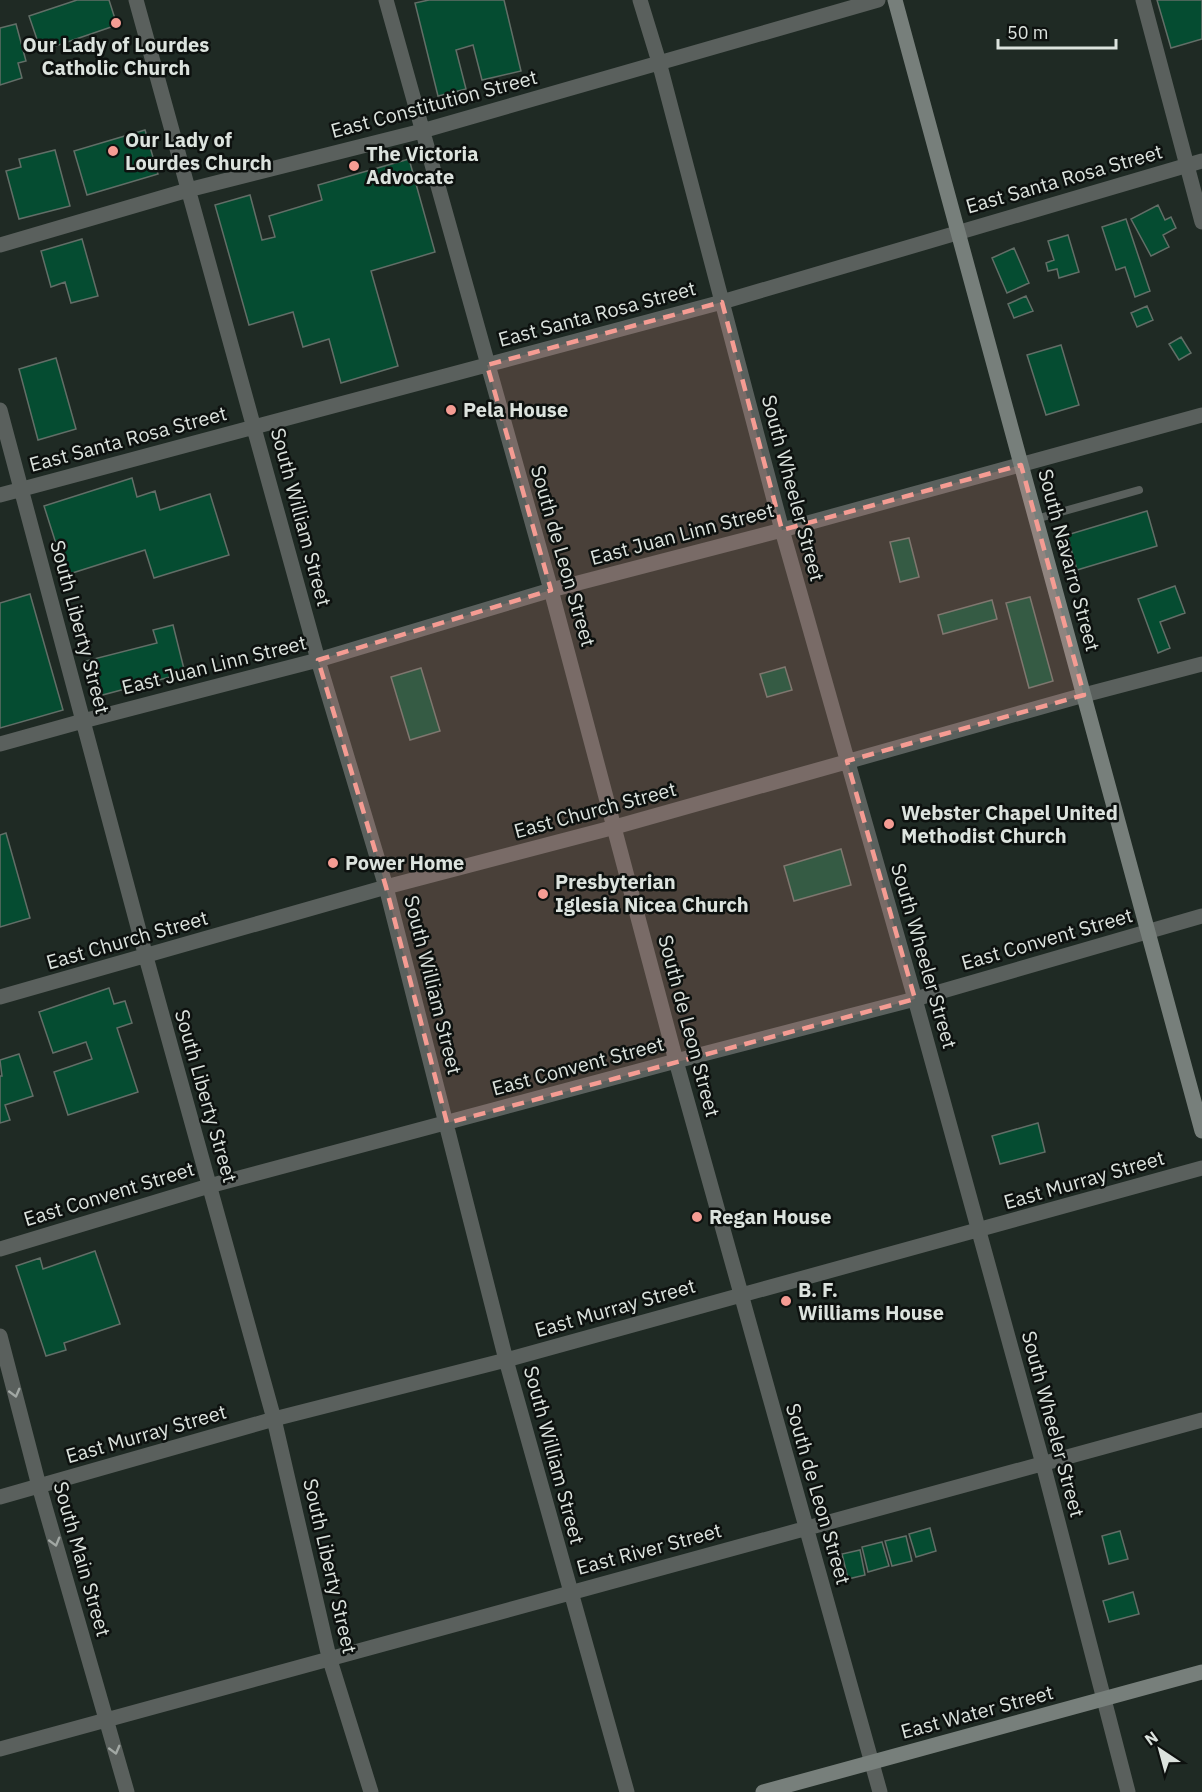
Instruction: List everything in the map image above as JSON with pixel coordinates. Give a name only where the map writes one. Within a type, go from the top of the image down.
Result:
[{"type":"street","name":"South William Street","points":[[136,0],[318,660],[386,887],[506,1360],[627,1792]]},
{"type":"street","name":"South de Leon Street","points":[[386,0],[551,590],[676,1061],[880,1792]]},
{"type":"street","name":"South Wheeler Street","points":[[640,0],[782,530],[915,999],[1043,1464],[1102,1699],[1128,1792]]},
{"type":"street","name":"East Constitution Street","points":[[0,245],[188,190],[422,131],[878,0]]},
{"type":"street","name":"South Navarro Street","points":[[895,0],[1202,1131]]},
{"type":"street","points":[[1143,0],[1202,222]]},
{"type":"street","name":"East Santa Rosa Street","points":[[0,495],[722,302],[1202,161]]},
{"type":"street","name":"South Liberty Street","points":[[0,410],[146,957],[274,1419],[329,1657],[371,1792]]},
{"type":"street","name":"East Juan Linn Street","points":[[0,744],[318,660],[551,590],[1202,416]]},
{"type":"street","name":"East Church Street","points":[[0,997],[386,887],[615,827],[1202,664]]},
{"type":"street","name":"East Convent Street","points":[[0,1249],[209,1186],[915,999],[1202,916]]},
{"type":"street","name":"East Murray Street","points":[[0,1497],[274,1419],[506,1360],[1202,1168]]},
{"type":"street","name":"South Main Street","points":[[0,1336],[39,1486],[127,1792]]},
{"type":"street","name":"East River Street","points":[[0,1749],[329,1657],[1202,1420]]},
{"type":"street","name":"East Water Street","points":[[763,1792],[1202,1672]]},
{"type":"lane","points":[[1036,519],[1139,490]]},
{"type":"highlighted area","points":[[722,302],[782,530],[1021,465],[1084,695],[847,761],[915,999],[447,1123],[386,887],[318,660],[551,590],[487,365]]},
{"type":"building","points":[[77,0],[109,0],[117,25],[41,51],[29,16]]},
{"type":"building","points":[[429,0],[504,0],[521,71],[482,80],[473,45],[456,50],[466,89],[438,96],[415,3]]},
{"type":"building","points":[[1157,0],[1202,0],[1202,39],[1171,48]]},
{"type":"building","points":[[16,24],[26,61],[18,63],[22,78],[0,85],[0,28]]},
{"type":"building","points":[[145,130],[158,174],[87,195],[74,151]]},
{"type":"building","points":[[55,150],[70,206],[19,219],[6,171],[21,167],[19,159]]},
{"type":"building","points":[[409,159],[435,252],[371,271],[398,366],[341,383],[329,339],[303,347],[293,312],[249,325],[215,205],[250,195],[262,240],[275,237],[269,216],[322,200],[318,185]]},
{"type":"building","points":[[1158,205],[1165,220],[1171,217],[1176,228],[1163,235],[1169,247],[1151,256],[1131,219]]},
{"type":"building","points":[[1126,219],[1150,291],[1135,297],[1125,267],[1116,270],[1102,227]]},
{"type":"building","points":[[1068,235],[1079,272],[1059,278],[1057,269],[1048,271],[1046,263],[1054,260],[1048,241]]},
{"type":"building","points":[[82,239],[98,296],[71,303],[65,282],[51,287],[41,251]]},
{"type":"building","points":[[1014,248],[1029,283],[1007,293],[992,258]]},
{"type":"building","points":[[1026,296],[1033,311],[1014,318],[1008,304]]},
{"type":"building","points":[[1147,306],[1153,320],[1137,327],[1131,313]]},
{"type":"building","points":[[1181,337],[1191,353],[1179,360],[1169,344]]},
{"type":"building","points":[[1061,345],[1079,405],[1046,415],[1027,355]]},
{"type":"building","points":[[56,358],[76,429],[38,440],[19,369]]},
{"type":"building","points":[[132,478],[137,497],[155,491],[160,510],[210,494],[229,555],[154,578],[145,550],[66,575],[44,506]]},
{"type":"building","points":[[1147,511],[1157,546],[1077,570],[1067,535]]},
{"type":"building","points":[[909,538],[919,577],[900,582],[890,542]]},
{"type":"building","points":[[1175,586],[1185,613],[1160,622],[1170,648],[1158,653],[1138,599]]},
{"type":"building","points":[[30,594],[63,710],[0,728],[0,603]]},
{"type":"building","points":[[1030,597],[1053,681],[1029,688],[1006,603]]},
{"type":"building","points":[[992,600],[997,619],[943,634],[938,615]]},
{"type":"building","points":[[173,625],[185,673],[95,697],[86,661],[157,643],[153,630]]},
{"type":"building","points":[[785,667],[792,690],[767,697],[760,674]]},
{"type":"building","points":[[421,668],[440,731],[410,740],[391,677]]},
{"type":"building","points":[[6,833],[30,918],[0,927],[0,835]]},
{"type":"building","points":[[841,849],[851,885],[794,901],[784,866]]},
{"type":"building","points":[[109,988],[114,1004],[125,1001],[132,1023],[117,1028],[138,1092],[68,1115],[54,1072],[92,1059],[86,1042],[53,1053],[39,1012]]},
{"type":"building","points":[[19,1054],[33,1096],[5,1105],[10,1120],[0,1123],[0,1076],[2,1076],[0,1060]]},
{"type":"building","points":[[1038,1123],[1045,1152],[1000,1164],[992,1136]]},
{"type":"building","points":[[95,1251],[120,1324],[64,1343],[66,1350],[46,1356],[16,1266],[40,1258],[43,1269]]},
{"type":"building","points":[[930,1528],[936,1551],[916,1557],[909,1534]]},
{"type":"building","points":[[1120,1531],[1128,1559],[1109,1564],[1102,1536]]},
{"type":"building","points":[[906,1536],[912,1561],[892,1566],[885,1541]]},
{"type":"building","points":[[882,1542],[889,1566],[868,1572],[862,1547]]},
{"type":"building","points":[[860,1550],[865,1575],[848,1579],[842,1554]]},
{"type":"building","points":[[1133,1592],[1139,1614],[1109,1622],[1103,1601]]},
{"type":"place","name":"Our Lady of Lourdes Catholic Church","points":[[116,23]]},
{"type":"place","name":"Our Lady of Lourdes Church","points":[[113,151]]},
{"type":"place","name":"The Victoria Advocate","points":[[354,166]]},
{"type":"place","name":"Pela House","points":[[451,410]]},
{"type":"place","name":"Webster Chapel United Methodist Church","points":[[889,824]]},
{"type":"place","name":"Power Home","points":[[333,863]]},
{"type":"place","name":"Presbyterian Iglesia Nicea Church","points":[[543,894]]},
{"type":"place","name":"Regan House","points":[[697,1217]]},
{"type":"place","name":"B. F. Williams House","points":[[786,1301]]}]
